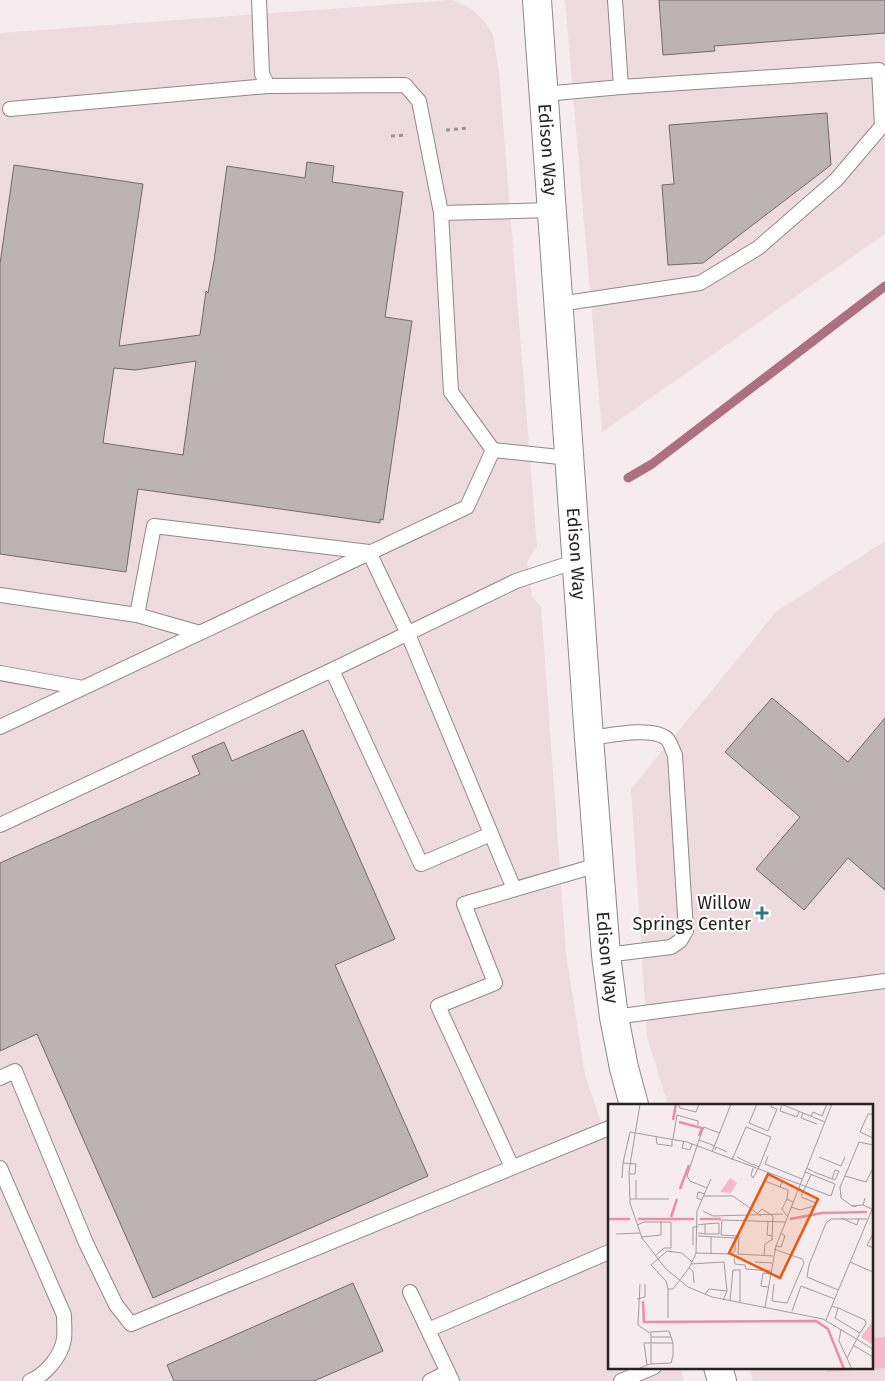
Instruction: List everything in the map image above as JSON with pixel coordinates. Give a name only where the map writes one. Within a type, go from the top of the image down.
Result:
[{"type":"street","name":"Edison Way","points":[[537,0],[598,865],[614,1017],[624,1068],[634,1104]]},
{"type":"street","points":[[718,1368],[722,1381]]},
{"type":"lane","points":[[259,0],[262,74],[268,86]]},
{"type":"lane","points":[[615,0],[621,87]]},
{"type":"lane","points":[[544,94],[880,70],[882,126],[836,180],[758,248],[700,283],[559,304]]},
{"type":"lane","points":[[10,110],[268,86],[405,85],[419,102],[441,214],[451,392],[493,450],[569,458]]},
{"type":"lane","points":[[441,214],[552,210]]},
{"type":"lane","points":[[0,727],[467,507],[493,450]]},
{"type":"lane","points":[[137,615],[154,526],[369,552]]},
{"type":"lane","points":[[369,552],[408,634],[514,890]]},
{"type":"lane","points":[[0,825],[332,670],[516,581],[577,561]]},
{"type":"lane","points":[[0,595],[137,615],[200,633]]},
{"type":"lane","points":[[332,670],[421,864],[491,834]]},
{"type":"lane","points":[[0,673],[83,688]]},
{"type":"lane","points":[[589,738],[644,732],[659,734],[668,739],[675,755],[686,931],[680,940],[671,947],[606,955]]},
{"type":"lane","points":[[512,1167],[438,1006],[496,983],[464,904],[598,865]]},
{"type":"lane","points":[[614,1017],[885,981]]},
{"type":"lane","points":[[0,1078],[15,1071],[86,1243],[116,1304],[131,1324],[608,1128]]},
{"type":"lane","points":[[0,1168],[64,1315],[64,1340],[56,1360],[39,1377],[30,1381]]},
{"type":"lane","points":[[428,1330],[608,1252]]},
{"type":"lane","points":[[410,1292],[450,1377],[430,1381]]},
{"type":"lane","points":[[621,1381],[652,1368]]},
{"type":"shaded area","points":[[453,0],[473,10],[485,22],[493,35],[499,72],[537,546],[527,562],[532,597],[541,606],[566,954],[585,1075],[608,1143],[608,1368],[680,1368],[684,1381],[0,1381],[0,33]]},
{"type":"shaded area","points":[[565,0],[885,0],[885,234],[602,432]]},
{"type":"shaded area","name":"Willow Springs Center","points":[[885,541],[885,1381],[753,1381],[749,1368],[872,1368],[872,1104],[668,1104],[647,1037],[631,789],[776,612]]},
{"type":"shaded area","points":[[885,1337],[885,1368],[827,1372],[827,1368],[872,1368],[872,1338]]},
{"type":"building","points":[[659,0],[885,0],[885,33],[714,46],[715,51],[663,55]]},
{"type":"building","points":[[827,113],[831,165],[703,263],[668,265],[662,185],[674,184],[669,125]]},
{"type":"building","points":[[307,162],[334,166],[332,182],[403,192],[385,317],[412,321],[383,520],[380,519],[380,523],[138,489],[126,572],[0,554],[0,264],[14,165],[143,184],[119,346],[200,335],[206,291],[208,293],[214,261],[227,166],[305,178]],"holes":[[[196,361],[183,455],[103,443],[114,368],[135,370]]]},
{"type":"building","points":[[772,698],[848,762],[885,718],[885,890],[848,858],[804,910],[756,869],[800,817],[725,752]]},
{"type":"building","points":[[303,730],[395,939],[335,965],[428,1176],[153,1298],[37,1034],[0,1051],[0,863],[200,774],[192,756],[224,742],[232,761]]},
{"type":"building","points":[[353,1283],[383,1351],[314,1381],[174,1381],[167,1365]]},
{"type":"waterway","points":[[628,478],[652,464],[885,286]]},
{"type":"place","name":"Willow Springs Center","points":[[762,913]]}]
